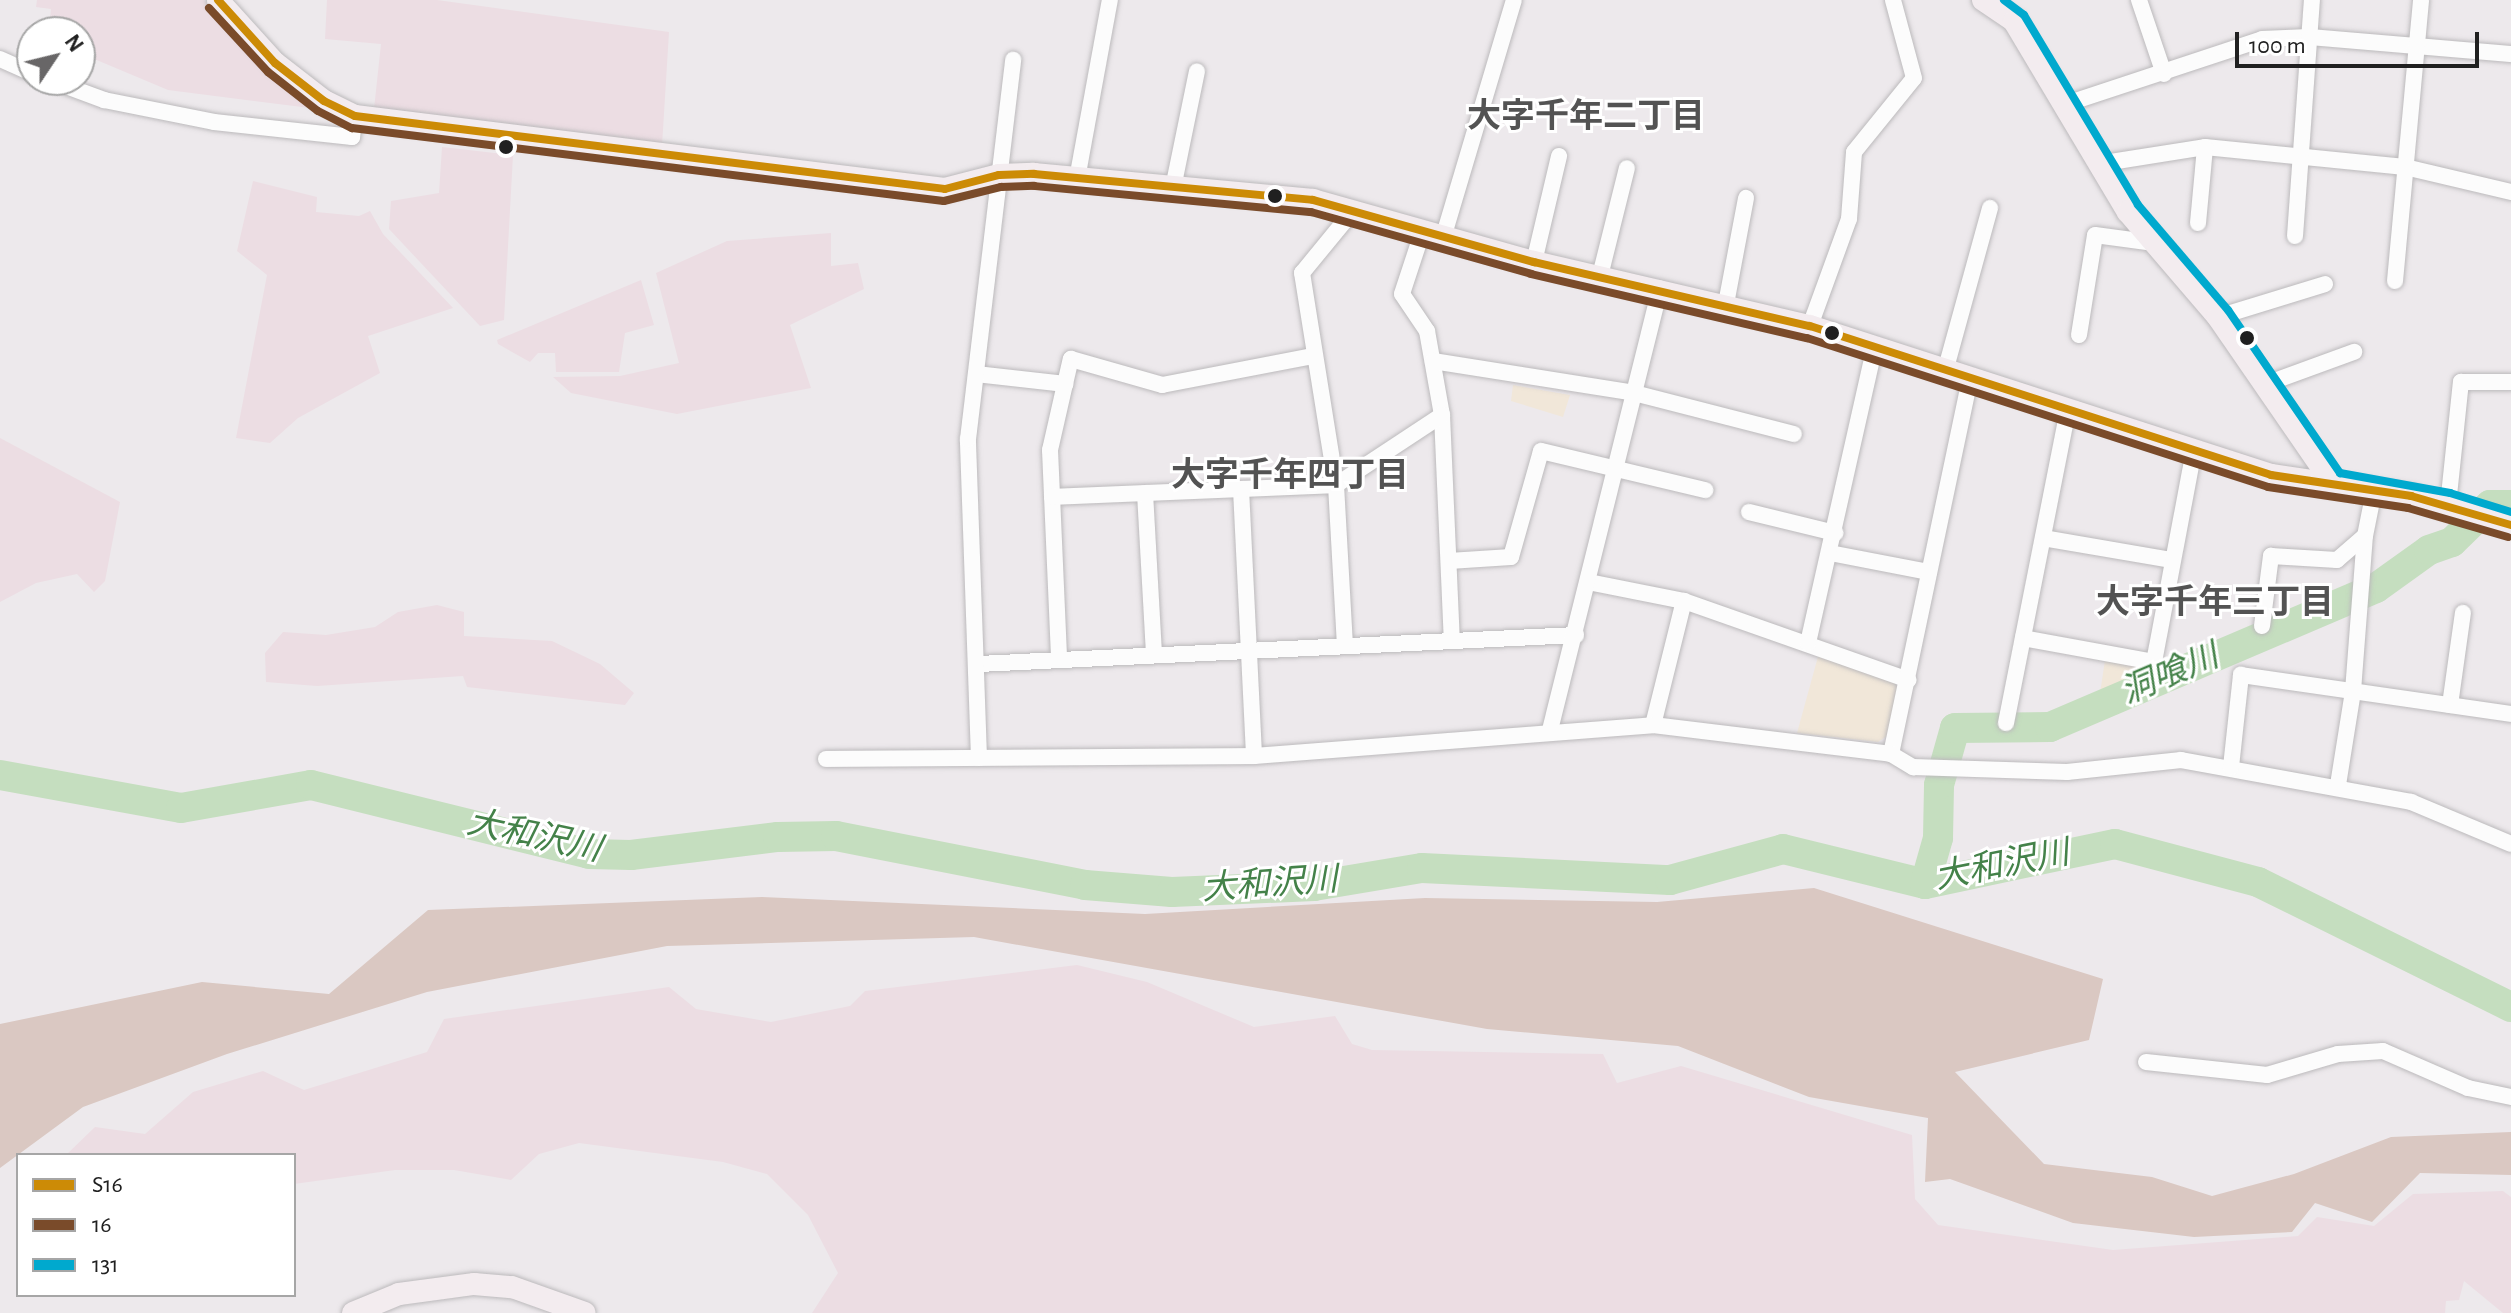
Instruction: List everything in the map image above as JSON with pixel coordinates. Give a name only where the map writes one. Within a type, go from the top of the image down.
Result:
[{"type":"street","points":[[218,0],[275,63],[324,101],[355,116],[945,189],[999,175],[1313,200],[1534,262],[1726,304],[1810,326],[2271,475],[2448,505],[2511,525]]},
{"type":"street","points":[[1077,179],[1110,0]]},
{"type":"street","points":[[1452,641],[1442,415],[1427,331],[1402,294],[1433,235],[1514,0]]},
{"type":"street","points":[[1810,326],[1849,219],[1854,152],[1914,78],[1893,0]]},
{"type":"street","points":[[1983,0],[2014,21],[2098,164],[2154,243],[2218,317],[2333,484]]},
{"type":"street","points":[[2139,0],[2164,74]]},
{"type":"street","points":[[2295,236],[2304,154],[2312,0]]},
{"type":"street","points":[[2395,281],[2421,0]]},
{"type":"street","points":[[2063,105],[2262,39],[2309,37],[2416,49],[2511,54]]},
{"type":"street","points":[[979,758],[979,664],[968,439],[1013,60]]},
{"type":"street","points":[[1173,188],[1197,71]]},
{"type":"street","points":[[93,96],[214,122],[352,137],[355,116]]},
{"type":"street","points":[[2098,164],[2205,147],[2304,154],[2405,167],[2511,192]]},
{"type":"street","points":[[2198,223],[2205,147]]},
{"type":"street","points":[[1534,262],[1559,156]]},
{"type":"street","points":[[1600,276],[1627,168]]},
{"type":"street","points":[[1726,304],[1746,198]]},
{"type":"street","points":[[1946,368],[1990,208]]},
{"type":"street","points":[[1345,646],[1336,485],[1312,356],[1302,273],[1353,211]]},
{"type":"street","points":[[2079,335],[2095,235],[2154,243]]},
{"type":"street","points":[[2218,317],[2325,284]]},
{"type":"street","points":[[1550,730],[1660,289]]},
{"type":"street","points":[[1808,643],[1875,346]]},
{"type":"street","points":[[2266,384],[2354,352]]},
{"type":"street","points":[[1059,660],[1050,450],[1071,359],[1162,385],[1312,356]]},
{"type":"street","points":[[1433,361],[1634,393],[1794,434]]},
{"type":"street","points":[[976,374],[1065,384]]},
{"type":"street","points":[[1891,754],[1971,376]]},
{"type":"street","points":[[2448,505],[2461,382],[2511,382]]},
{"type":"street","points":[[2006,723],[2068,409]]},
{"type":"street","points":[[1052,497],[1336,485],[1442,415]]},
{"type":"street","points":[[1449,561],[1511,557],[1541,451],[1705,490]]},
{"type":"street","points":[[2023,638],[2154,662],[2194,451]]},
{"type":"street","points":[[1241,489],[1254,756]]},
{"type":"street","points":[[2338,785],[2353,691],[2365,536],[2374,491]]},
{"type":"street","points":[[1145,493],[1154,655]]},
{"type":"street","points":[[1749,512],[1835,533]]},
{"type":"street","points":[[2262,626],[2271,556],[2337,560],[2365,536]]},
{"type":"street","points":[[2043,538],[2172,560]]},
{"type":"street","points":[[1830,553],[1929,572]]},
{"type":"street","points":[[1588,582],[1684,601],[1908,680]]},
{"type":"street","points":[[1653,725],[1684,601]]},
{"type":"street","points":[[2450,705],[2463,613]]},
{"type":"street","points":[[979,664],[1576,635]]},
{"type":"street","points":[[2231,767],[2241,675],[2511,714]]},
{"type":"street","points":[[826,759],[1254,756],[1550,730],[1653,725],[1891,754],[1913,767],[2067,772],[2181,760],[2338,785],[2411,802],[2511,844]]},
{"type":"street","points":[[2146,1062],[2267,1075],[2338,1054],[2383,1051],[2468,1088],[2511,1097]]},
{"type":"street","points":[[353,1313],[399,1294],[474,1284],[524,1290],[585,1313]]},
{"type":"shaded area","points":[[37,0],[204,0],[265,68],[318,109],[168,90],[96,60],[96,16],[50,16],[51,9],[36,7]]},
{"type":"shaded area","points":[[327,0],[437,0],[669,32],[662,146],[374,109],[381,44],[325,39]]},
{"type":"shaded area","points":[[442,147],[513,155],[504,320],[480,326],[389,229],[391,201],[439,193]]},
{"type":"shaded area","points":[[253,181],[317,197],[316,212],[359,216],[370,211],[383,234],[453,308],[368,336],[380,373],[298,418],[270,443],[236,438],[267,275],[237,251]]},
{"type":"shaded area","points":[[831,233],[831,266],[858,263],[864,289],[790,325],[811,388],[677,414],[571,393],[553,377],[620,376],[679,363],[656,273],[727,241]]},
{"type":"shaded area","points":[[641,280],[654,325],[625,333],[619,372],[556,372],[555,353],[538,353],[530,362],[498,344],[497,340]]},
{"type":"shaded area","points":[[1513,385],[1570,395],[1563,417],[1511,401]]},
{"type":"shaded area","points":[[0,438],[120,502],[105,581],[94,592],[77,574],[36,583],[0,602]]},
{"type":"shaded area","points":[[437,605],[464,612],[464,636],[552,641],[600,664],[634,693],[625,705],[467,687],[463,676],[317,686],[266,682],[265,653],[283,632],[326,635],[375,627],[398,612]]},
{"type":"shaded area","points":[[1819,653],[1892,680],[1900,690],[1890,734],[1878,742],[1797,733]]},
{"type":"shaded area","points":[[2105,660],[2142,667],[2140,686],[2099,700]]},
{"type":"shaded area","points":[[1814,888],[2103,979],[2089,1040],[1955,1072],[2044,1164],[2152,1177],[2212,1196],[2294,1174],[2391,1137],[2511,1132],[2511,1175],[2420,1173],[2372,1222],[2315,1203],[2292,1232],[2194,1237],[2073,1223],[1950,1179],[1925,1182],[1928,1118],[1809,1097],[1678,1046],[1487,1029],[974,937],[667,946],[427,992],[227,1054],[83,1107],[20,1153],[16,1153],[0,1168],[0,1024],[202,982],[329,994],[428,910],[762,897],[1145,914],[1425,898],[1657,902]]},
{"type":"shaded area","points":[[1077,965],[1147,982],[1254,1027],[1335,1016],[1352,1044],[1372,1050],[1603,1054],[1617,1083],[1681,1066],[1912,1135],[1915,1199],[1938,1225],[2113,1250],[2298,1236],[2317,1217],[2374,1226],[2413,1194],[2503,1191],[2511,1197],[2511,1313],[2503,1313],[2464,1281],[2459,1300],[2446,1301],[2445,1313],[812,1313],[838,1273],[808,1215],[767,1174],[723,1162],[579,1143],[539,1154],[511,1180],[454,1170],[395,1170],[296,1184],[296,1153],[68,1153],[95,1127],[145,1134],[193,1092],[263,1071],[304,1090],[427,1052],[444,1019],[669,987],[696,1009],[771,1022],[850,1006],[865,991]]},
{"type":"waterway","name":"洞喰川","points":[[1925,884],[1938,838],[1939,785],[1955,728],[2050,727],[2376,588],[2429,550],[2452,542],[2490,505],[2511,505]]},
{"type":"waterway","name":"大和沢川","points":[[0,775],[181,808],[311,785],[589,854],[631,855],[778,837],[836,836],[1085,885],[1172,892],[1314,886],[1422,868],[1670,880],[1783,849],[1925,884],[2115,844],[2258,882],[2511,1007]]},
{"type":"transit line","name":"S16","points":[[218,0],[275,63],[324,101],[355,116],[945,189],[999,175],[1034,174],[1313,200],[1534,262],[1810,326],[2271,475],[2411,496],[2511,525]]},
{"type":"transit line","name":"131","points":[[2004,0],[2024,15],[2138,205],[2228,310],[2340,473],[2450,493],[2511,512]]},
{"type":"transit line","name":"16","points":[[209,8],[268,72],[318,111],[352,128],[944,201],[1001,187],[1034,186],[1311,212],[1531,274],[1807,338],[2268,487],[2408,508],[2508,537]]},
{"type":"district","name":"大字千年二丁目","points":[[1586,118]]},
{"type":"district","name":"大字千年四丁目","points":[[1290,477]]},
{"type":"district","name":"大字千年三丁目","points":[[2215,604]]}]
